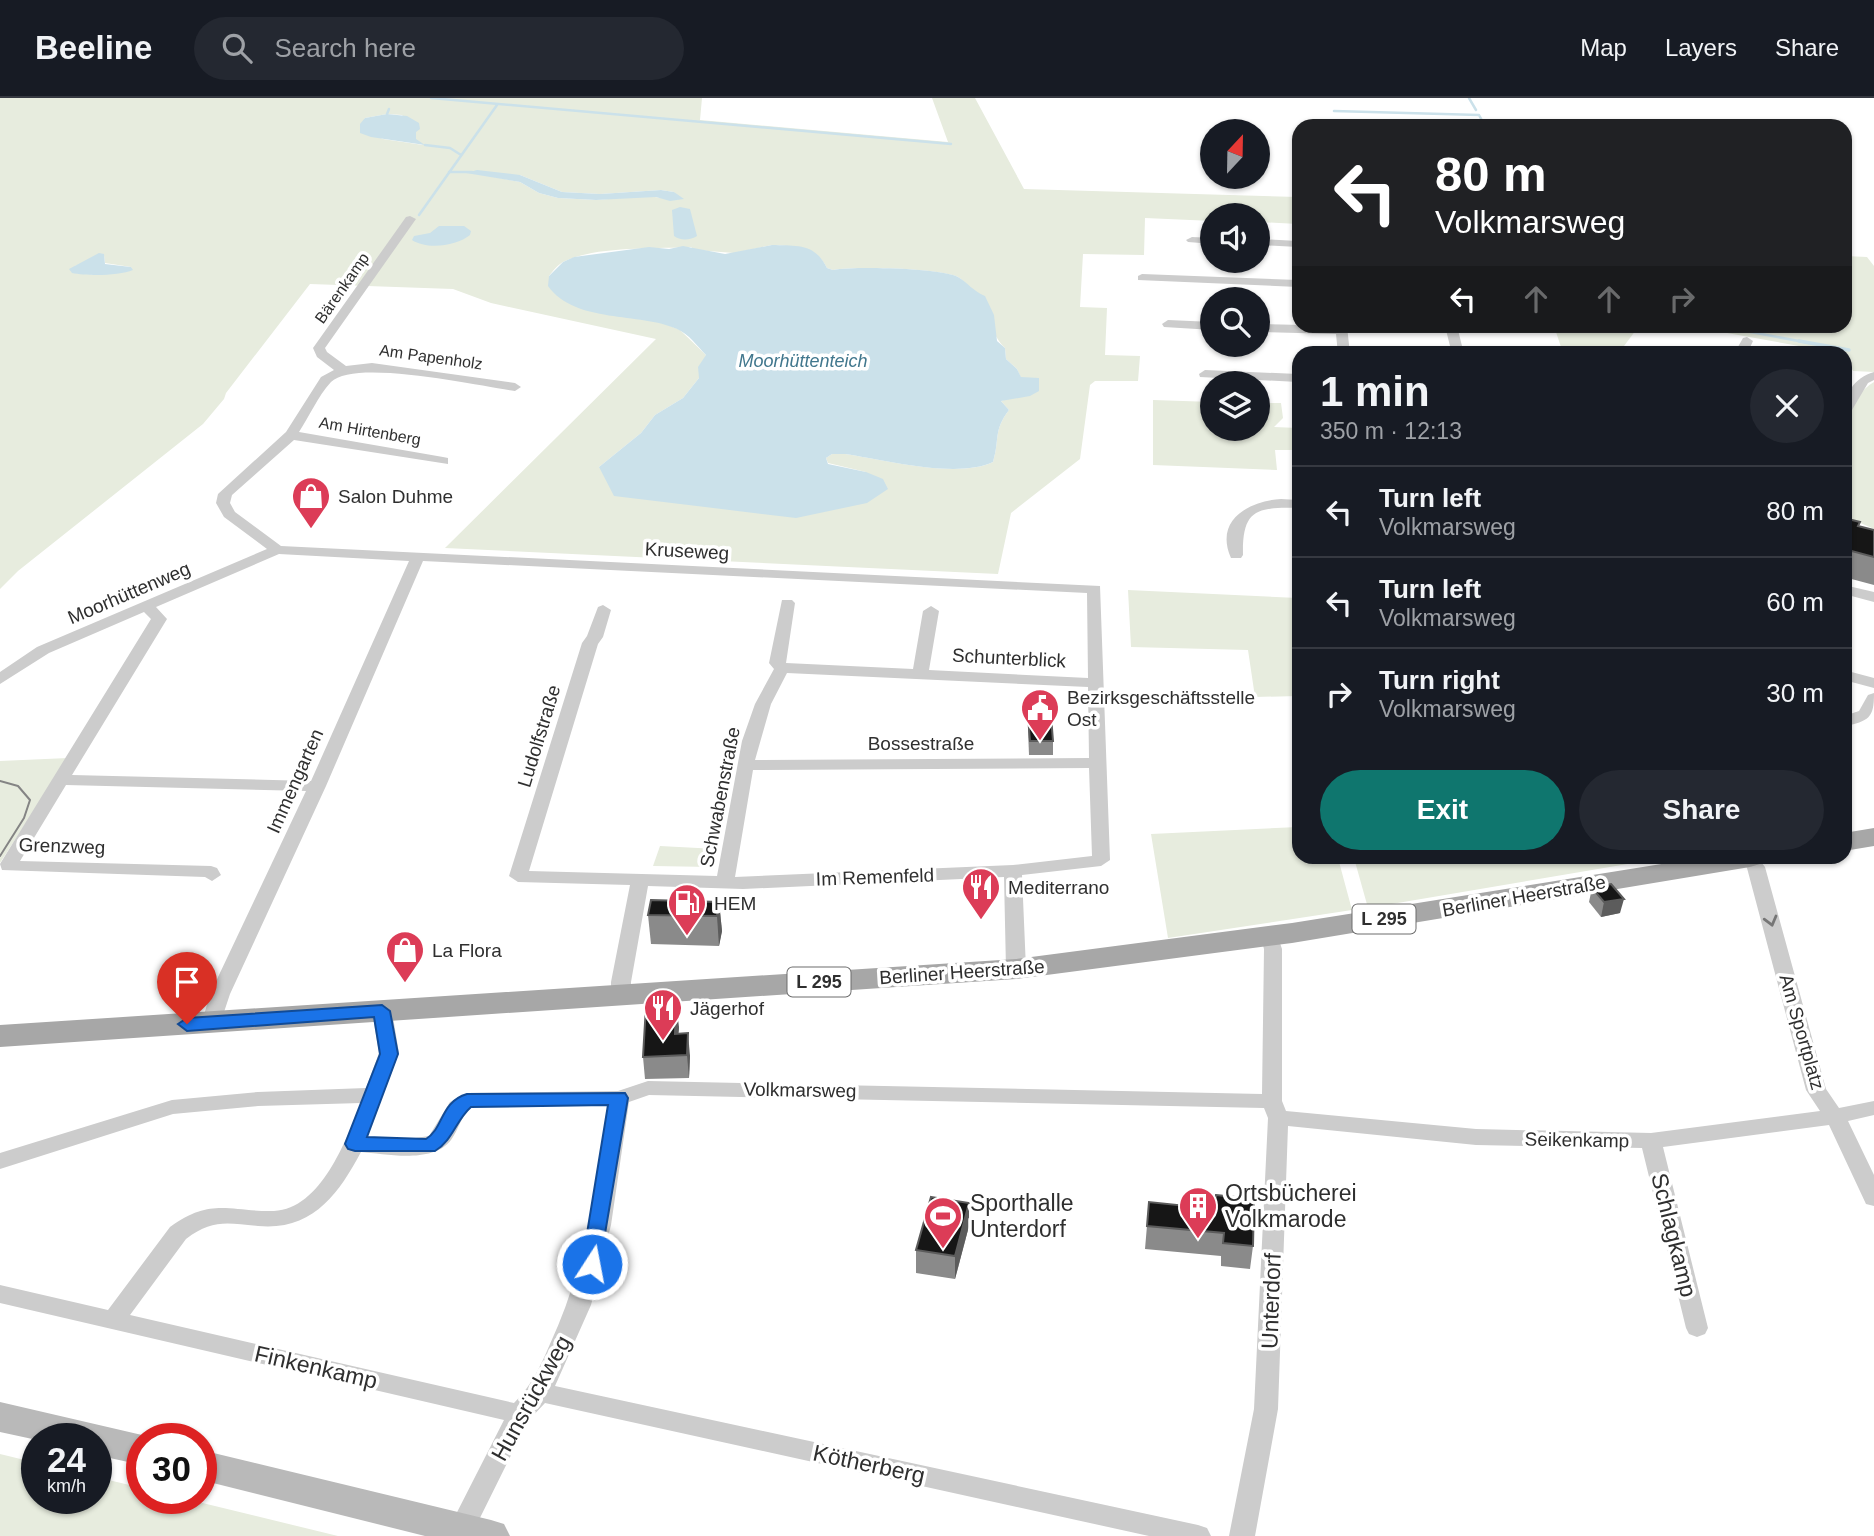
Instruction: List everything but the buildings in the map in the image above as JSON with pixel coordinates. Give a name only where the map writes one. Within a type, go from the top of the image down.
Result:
[{"type":"main road","points":[[1852,841],[1874,837]]},
{"type":"main road","name":"Berliner Heerstraße","points":[[0,1036],[1016,969],[1270,938],[1713,864]]},
{"type":"main road","points":[[0,1417],[26,1423]]},
{"type":"main road","points":[[217,1469],[476,1532]]},
{"type":"street","name":"Bärenkamp","points":[[343,370],[321,354],[319,348],[410,219]]},
{"type":"street","points":[[1192,240],[1200,240]]},
{"type":"street","points":[[1270,243],[1292,244]]},
{"type":"street","points":[[1142,278],[1292,284]]},
{"type":"street","points":[[1168,324],[1200,325]]},
{"type":"street","points":[[1270,328],[1292,328]]},
{"type":"street","points":[[1744,346],[1747,341]]},
{"type":"street","name":"Am Papenholz","points":[[343,370],[372,367],[515,387]]},
{"type":"street","points":[[277,550],[229,514],[223,503],[225,494],[291,435],[326,380],[343,370]]},
{"type":"street","points":[[1852,399],[1863,380],[1874,376]]},
{"type":"street","points":[[1270,377],[1292,378]]},
{"type":"street","name":"Am Hirtenberg","points":[[291,435],[443,461]]},
{"type":"street","points":[[1236,555],[1236,529],[1244,516],[1261,506],[1292,504]]},
{"type":"street","name":"Kruseweg","points":[[277,550],[1095,589],[1096,683]]},
{"type":"street","name":"Moorhüttenweg","points":[[0,679],[43,650],[277,550]]},
{"type":"street","name":"Immengarten","points":[[212,1023],[220,994],[317,786],[418,557]]},
{"type":"street","points":[[1852,591],[1874,597]]},
{"type":"street","name":"Schwabenstraße","points":[[725,882],[750,741],[763,704],[782,668],[777,663],[787,603]]},
{"type":"street","name":"Grenzweg","points":[[148,607],[159,619],[8,866],[211,872],[212,875]]},
{"type":"street","name":"Ludolfstraße","points":[[518,876],[590,643],[603,610]]},
{"type":"street","name":"Schunterblick","points":[[920,674],[931,611]]},
{"type":"street","name":"Schunterblick","points":[[782,668],[1096,683]]},
{"type":"street","points":[[1852,677],[1874,683]]},
{"type":"street","points":[[1096,683],[1097,763]]},
{"type":"street","points":[[1852,719],[1865,714],[1874,698]]},
{"type":"street","name":"Im Remenfeld","points":[[518,876],[725,882],[1013,871],[1101,860],[1097,763]]},
{"type":"street","name":"Bossestraße","points":[[746,765],[1097,763]]},
{"type":"street","points":[[61,780],[317,786]]},
{"type":"street","name":"Am Sportplatz","points":[[1754,864],[1816,1090],[1843,1130],[1874,1198]]},
{"type":"street","points":[[1013,871],[1016,969]]},
{"type":"street","points":[[621,996],[621,982],[640,879]]},
{"type":"street","name":"Unterdorf","points":[[1242,1536],[1266,1409],[1275,1109],[1273,949],[1270,938]]},
{"type":"street","points":[[113,1320],[177,1233],[188,1224],[213,1214],[276,1219],[288,1217],[303,1210],[328,1189],[344,1168],[355,1144],[389,1054],[382,1011]]},
{"type":"street","name":"Volkmarsweg","points":[[355,1144],[429,1146],[440,1139],[452,1113],[467,1100],[619,1098],[648,1088],[1275,1109]]},
{"type":"street","points":[[0,1161],[172,1107],[257,1099],[374,1095]]},
{"type":"street","name":"Hunsrückweg","points":[[476,1532],[519,1414],[540,1392],[574,1321],[586,1287],[602,1213],[619,1098]]},
{"type":"street","name":"Seikenkamp","points":[[1275,1109],[1476,1136],[1651,1141],[1833,1117],[1874,1108]]},
{"type":"street","name":"Schlagkamp","points":[[1651,1141],[1697,1328]]},
{"type":"street","name":"Finkenkamp","points":[[0,1294],[519,1414]]},
{"type":"street","name":"Kötherberg","points":[[540,1392],[1198,1536]]},
{"type":"shaded area","points":[[0,98],[702,98],[700,120],[948,142],[932,98],[975,98],[1024,189],[1292,197],[1292,224],[1270,223],[1270,203],[1200,203],[1200,220],[1145,218],[1144,255],[1083,254],[1080,307],[1107,308],[1105,355],[1140,356],[1138,381],[1095,381],[1090,385],[1080,459],[1011,513],[998,574],[445,548],[656,339],[491,303],[453,289],[310,284],[203,424],[18,571],[0,589]],"holes":[[[387,114],[402,115],[416,132],[416,141],[423,145],[383,139],[360,129],[365,118]],[[484,175],[520,175],[562,192],[600,194],[661,190],[674,192],[678,200],[647,196],[596,200],[558,198],[539,193],[520,182]],[[772,245],[811,251],[827,268],[833,270],[877,268],[948,274],[958,277],[970,288],[1005,348],[1006,359],[1017,369],[1021,378],[1029,379],[1013,397],[1001,401],[1009,410],[999,430],[993,462],[978,467],[941,469],[832,454],[826,458],[828,463],[866,472],[599,467],[641,433],[655,415],[683,398],[699,378],[706,355],[680,330],[549,276],[565,261],[593,253],[691,247],[695,250],[734,253]],[[104,255],[105,263],[131,267],[132,270],[92,275],[75,266]]]},
{"type":"shaded area","points":[[1852,256],[1867,257],[1874,266],[1874,372],[1853,371],[1852,346],[1799,346],[1727,333],[1852,333]]},
{"type":"shaded area","points":[[1556,333],[1634,333],[1624,346],[1561,346]]},
{"type":"shaded area","points":[[1874,382],[1874,529],[1852,519],[1852,410],[1861,393]]},
{"type":"shaded area","points":[[1153,400],[1200,402],[1200,441],[1270,441],[1270,403],[1281,403],[1283,418],[1274,427],[1292,428],[1292,450],[1275,450],[1277,470],[1153,465]]},
{"type":"shaded area","points":[[1128,590],[1292,598],[1292,696],[1255,697],[1248,650],[1131,647]]},
{"type":"shaded area","points":[[68,758],[0,863],[0,761]]},
{"type":"shaded area","points":[[1292,827],[1292,864],[1340,864],[1352,910],[1168,938],[1151,834]]},
{"type":"shaded area","points":[[660,846],[717,849],[711,867],[653,866]]},
{"type":"shaded area","points":[[1356,864],[1628,864],[1368,908]]},
{"type":"shaded area","points":[[0,1454],[21,1459],[21,1514],[112,1514],[112,1481],[126,1484],[126,1514],[217,1514],[217,1507],[338,1536],[0,1536]]},
{"type":"water","points":[[387,114],[407,116],[419,123],[416,139],[425,145],[360,133],[360,124],[365,118]]},
{"type":"water","points":[[477,170],[520,175],[562,192],[600,194],[661,190],[674,192],[684,199],[670,201],[656,197],[596,200],[558,198],[539,193],[520,182],[466,173]]},
{"type":"water","points":[[680,207],[690,209],[697,236],[682,239],[674,236],[672,210]]},
{"type":"water","points":[[439,226],[464,226],[471,231],[470,235],[458,242],[442,245],[426,245],[412,240],[414,236],[430,233]]},
{"type":"water","name":"Moorhüttenteich","points":[[772,245],[797,246],[811,250],[827,268],[833,270],[897,269],[949,274],[958,277],[985,296],[994,315],[997,341],[1005,348],[1006,359],[1021,377],[1039,378],[1039,391],[1030,396],[1001,401],[1009,410],[999,430],[993,462],[978,467],[941,469],[832,454],[826,458],[828,464],[866,472],[883,479],[888,489],[867,503],[796,518],[614,496],[599,467],[641,433],[655,415],[683,398],[699,378],[698,367],[706,355],[677,329],[645,320],[591,312],[574,306],[560,298],[548,286],[549,276],[563,262],[574,257],[649,247],[669,249],[683,246],[725,254]]},
{"type":"water","points":[[99,253],[104,254],[105,264],[131,267],[133,270],[94,275],[72,273],[69,269]]},
{"type":"waterway","points":[[431,98],[951,144]]},
{"type":"waterway","points":[[1469,98],[1476,110]]},
{"type":"waterway","points":[[449,172],[497,105]]},
{"type":"waterway","points":[[387,114],[389,109]]},
{"type":"waterway","points":[[1334,111],[1479,115],[1481,119]]},
{"type":"waterway","points":[[425,145],[450,148],[461,155]]},
{"type":"waterway","points":[[419,215],[449,172]]},
{"type":"waterway","points":[[449,172],[472,172]]},
{"type":"waterway","points":[[1756,333],[1809,343]]},
{"type":"waterway","points":[[1799,341],[1827,346]]},
{"type":"tram line","points":[[0,781],[18,786],[30,800],[24,818],[0,856]]},
{"type":"place","name":"Salon Duhme","points":[[311,530]]},
{"type":"place","name":"Bezirksgeschäftsstelle Ost","points":[[1040,742]]},
{"type":"place","name":"Mediterrano","points":[[981,921]]},
{"type":"place","name":"HEM","points":[[687,937]]},
{"type":"place","name":"La Flora","points":[[405,984]]},
{"type":"place","name":"Jägerhof","points":[[663,1042]]},
{"type":"place","name":"Ortsbücherei Volkmarode","points":[[1198,1240]]},
{"type":"place","name":"Sporthalle Unterdorf","points":[[943,1250]]},
{"type":"route","points":[[187,1024],[382,1011],[383,1032],[389,1054],[355,1144],[429,1146],[444,1135],[452,1113],[467,1100],[619,1098],[592,1264]]}]
